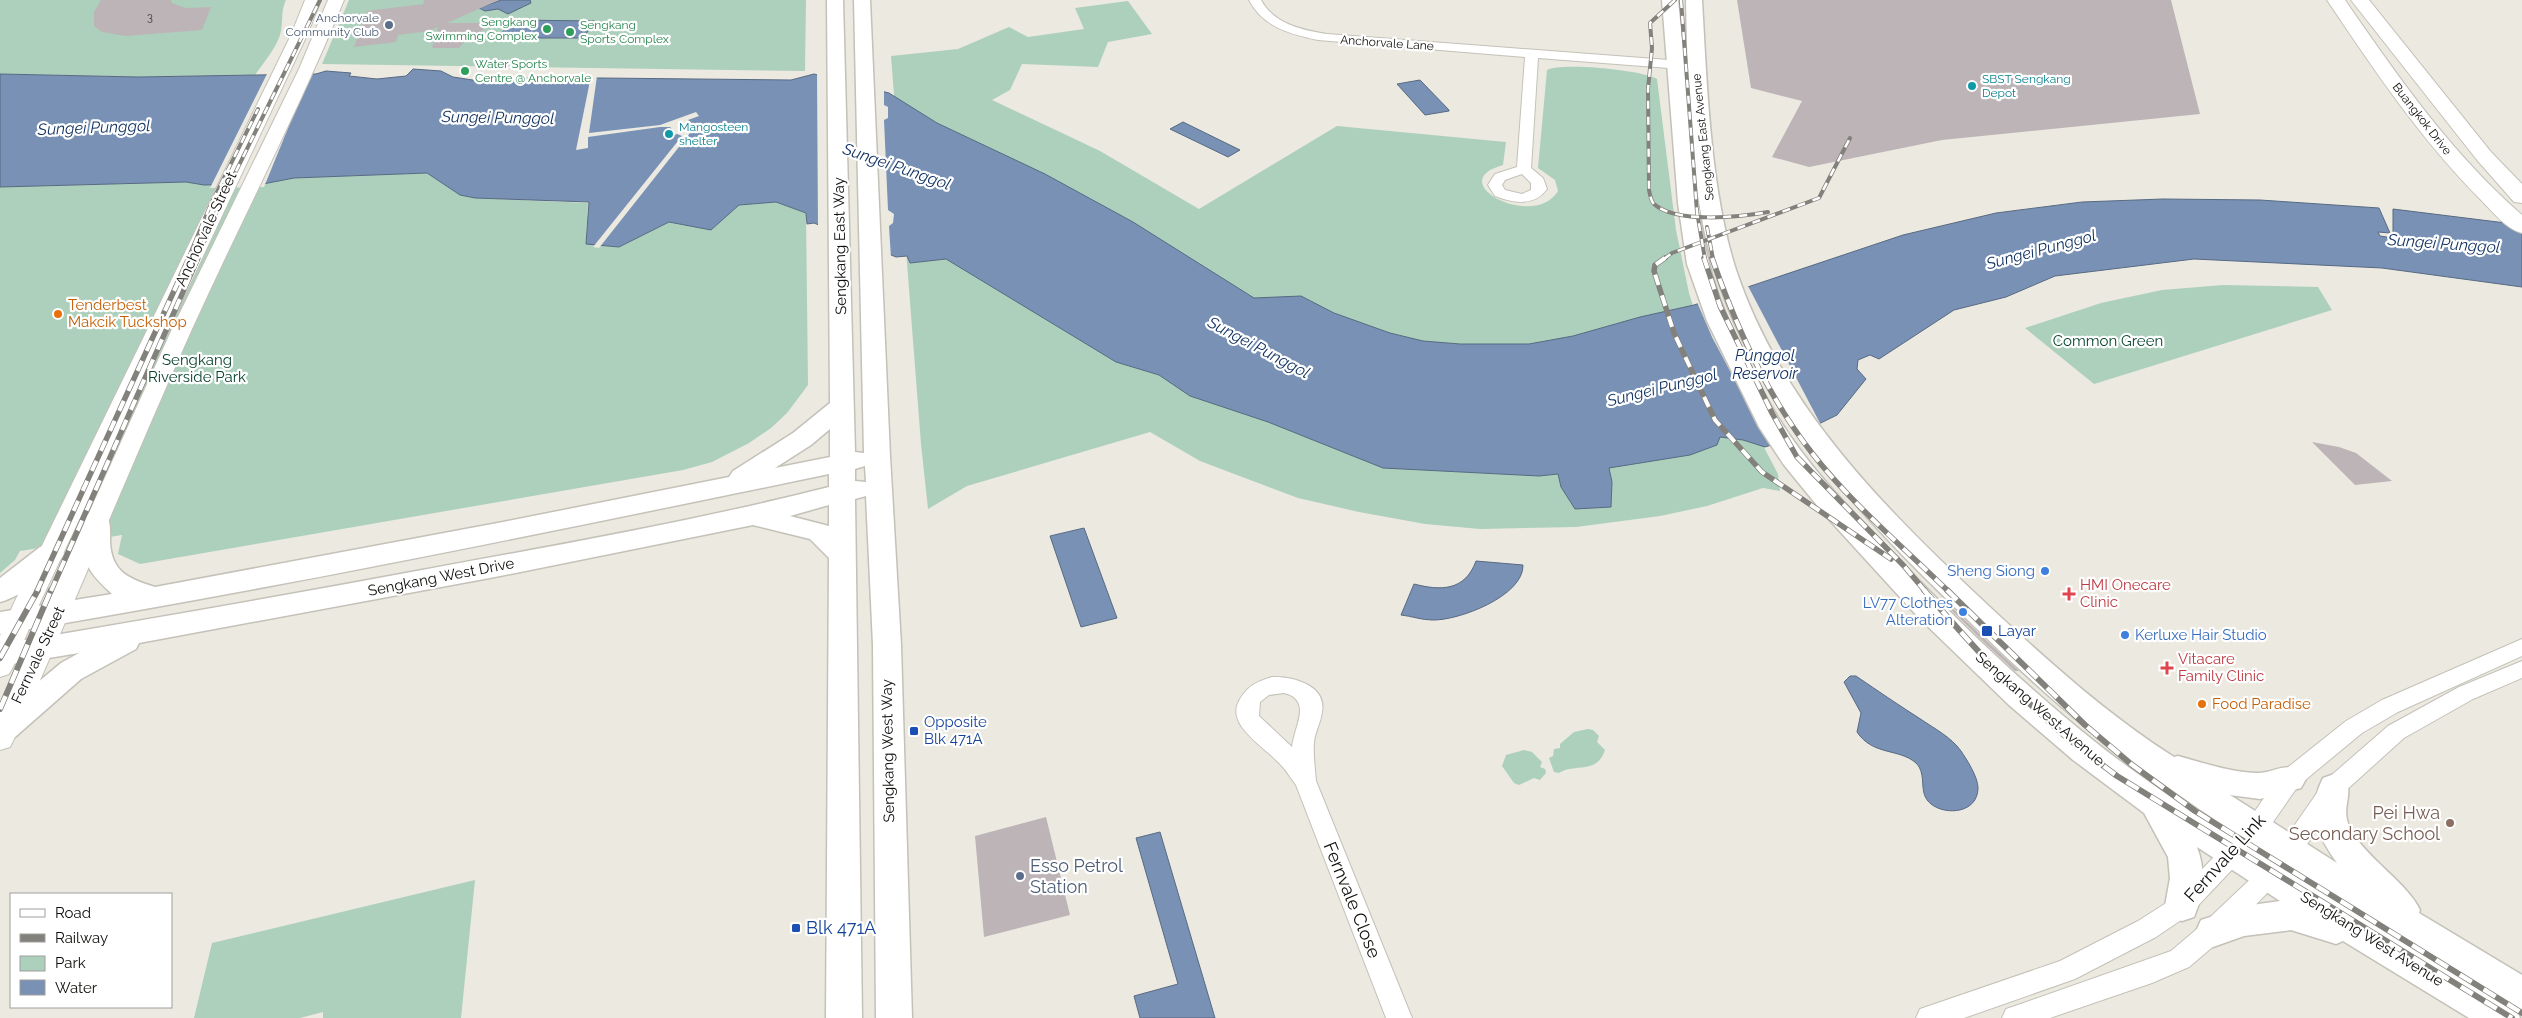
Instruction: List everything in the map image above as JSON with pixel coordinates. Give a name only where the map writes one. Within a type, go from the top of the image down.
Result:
[{"type":"main road","name":"Sengkang East Way","points":[[835,0],[842,402],[841,493]]},
{"type":"main road","name":"Sengkang East Way","points":[[862,0],[878,484]]},
{"type":"main road","name":"Sengkang East Avenue","points":[[1670,0],[1685,65],[1711,213],[1726,273]]},
{"type":"main road","name":"Sengkang East Avenue","points":[[1694,0],[1685,65],[1681,137],[1691,228],[1702,276]]},
{"type":"main road","name":"Buangkok Drive","points":[[2336,0],[2402,95],[2460,166],[2497,206],[2522,226]]},
{"type":"main road","name":"Buangkok Drive","points":[[2360,0],[2484,156],[2522,197]]},
{"type":"main road","name":"Sengkang West Avenue","points":[[1726,273],[1744,318],[1770,371],[1800,420],[1823,451],[1894,531],[2000,634],[2113,732],[2160,764],[2244,842]]},
{"type":"main road","name":"Sengkang West Avenue","points":[[1702,276],[1718,321],[1744,376],[1771,427],[1793,459],[1833,506],[1929,610],[2013,690],[2084,751],[2154,803],[2244,842],[2278,864],[2366,937],[2502,1018]]},
{"type":"main road","points":[[727,487],[802,439],[842,402]]},
{"type":"main road","points":[[10,622],[155,598],[503,532],[877,456]]},
{"type":"main road","name":"Sengkang West Drive","points":[[2,659],[42,648],[146,631],[485,569],[752,516],[878,484]]},
{"type":"main road","name":"Sengkang West Way","points":[[878,484],[886,645],[894,1018]]},
{"type":"main road","points":[[841,493],[844,1018]]},
{"type":"main road","points":[[752,516],[819,532],[841,553]]},
{"type":"main road","points":[[97,521],[97,558],[108,574],[124,589],[155,598]]},
{"type":"main road","points":[[0,592],[31,571],[45,565]]},
{"type":"main road","points":[[2,734],[71,671],[146,631]]},
{"type":"main road","points":[[2160,764],[2220,781],[2260,786],[2290,779]]},
{"type":"main road","points":[[2334,787],[2329,815],[2338,837],[2354,860],[2436,941]]},
{"type":"main road","points":[[2154,803],[2170,826],[2184,856],[2187,874],[2182,906]]},
{"type":"main road","name":"Sengkang West Avenue","points":[[2278,864],[2436,941],[2522,994]]},
{"type":"main road","points":[[2213,932],[2244,921],[2291,915],[2366,937]]},
{"type":"street","name":"Anchorvale Street","points":[[10,622],[45,565],[299,35],[313,0]]},
{"type":"street","name":"Anchorvale Street","points":[[76,570],[182,329],[244,202],[336,0]]},
{"type":"street","name":"Anchorvale Lane","points":[[1255,0],[1257,6],[1269,18],[1312,36],[1685,65]]},
{"type":"street","points":[[1524,169],[1532,53]]},
{"type":"street","points":[[45,565],[76,570]]},
{"type":"street","name":"Fernvale Street","points":[[2,734],[76,570]]},
{"type":"street","name":"Fernvale Street","points":[[2,659],[10,622]]},
{"type":"street","name":"Fernvale Link","points":[[1929,1018],[2066,971],[2147,929],[2182,906],[2244,842],[2290,779],[2354,727],[2390,706],[2522,647]]},
{"type":"street","points":[[2015,1018],[2152,971],[2180,958],[2213,932],[2278,864],[2334,787],[2396,732],[2466,693],[2522,669]]},
{"type":"street","name":"Fernvale Close","points":[[1305,782],[1399,1018]]},
{"type":"green space","points":[[0,0],[286,0],[283,8],[282,27],[277,42],[255,75],[138,77],[0,74]]},
{"type":"green space","name":"Sengkang Sports Complex","points":[[349,0],[806,0],[805,71],[322,64]]},
{"type":"green space","points":[[1128,1],[1152,34],[1108,42],[1098,67],[1022,64],[1010,90],[992,100],[1100,151],[1199,209],[1337,126],[1506,142],[1503,165],[1487,173],[1482,182],[1487,191],[1498,199],[1514,205],[1531,206],[1546,202],[1558,191],[1555,180],[1538,168],[1547,70],[1568,67],[1602,68],[1636,73],[1657,79],[1676,230],[1689,293],[1698,322],[1778,474],[1780,491],[1763,488],[1707,506],[1660,516],[1576,527],[1480,529],[1425,524],[1298,498],[1200,461],[1150,432],[967,486],[928,509],[921,444],[891,56],[958,49],[1009,27],[1028,37],[1084,29],[1075,8]]},
{"type":"green space","name":"Sengkang Riverside Park","points":[[427,173],[460,195],[475,198],[588,203],[586,244],[619,247],[669,222],[711,230],[739,205],[776,202],[806,213],[808,385],[787,413],[771,428],[749,443],[712,462],[683,470],[140,564],[118,554],[122,535],[20,551],[15,560],[0,573],[0,187],[186,182],[204,185],[263,184],[294,178]]},
{"type":"green space","name":"Common Green","points":[[2223,285],[2318,287],[2332,310],[2094,384],[2025,328],[2101,303],[2162,290]]},
{"type":"green space","points":[[1588,729],[1593,730],[1599,736],[1597,742],[1605,750],[1601,758],[1591,766],[1565,770],[1559,773],[1554,772],[1549,758],[1553,756],[1554,749],[1560,748],[1560,744],[1574,732]]},
{"type":"green space","points":[[1524,750],[1532,752],[1542,762],[1540,767],[1545,769],[1546,773],[1540,780],[1534,778],[1519,785],[1514,783],[1502,766],[1506,755]]},
{"type":"green space","points":[[475,880],[461,1018],[323,1018],[323,1012],[300,1018],[194,1018],[212,943]]},
{"type":"water","points":[[501,0],[530,0],[531,3],[508,14],[498,9],[485,11],[479,8]]},
{"type":"water","name":"Sengkang Swimming Complex","points":[[512,20],[595,21],[583,38],[498,38]]},
{"type":"water","name":"Punggol Reservoir","points":[[413,69],[441,71],[453,77],[479,81],[513,78],[791,80],[814,74],[889,93],[937,123],[1045,174],[1133,222],[1254,298],[1301,296],[1334,313],[1390,333],[1423,341],[1460,344],[1529,344],[1573,336],[1640,317],[1694,305],[1903,235],[1996,213],[2082,202],[2163,199],[2260,200],[2379,208],[2390,233],[2378,232],[2380,236],[2393,238],[2393,209],[2522,225],[2522,287],[2382,268],[2194,259],[2055,276],[2006,297],[1954,310],[1879,359],[1870,355],[1858,360],[1857,369],[1866,379],[1837,415],[1784,441],[1765,447],[1743,440],[1720,437],[1717,445],[1690,455],[1609,468],[1612,482],[1611,507],[1575,509],[1561,487],[1558,474],[1539,476],[1383,468],[1268,422],[1190,396],[1159,375],[1116,362],[946,259],[910,263],[907,256],[896,257],[814,223],[807,224],[806,213],[776,202],[739,205],[711,230],[669,222],[619,247],[586,244],[589,202],[475,198],[460,195],[427,173],[294,178],[263,184],[204,185],[186,182],[0,187],[0,74],[138,77],[316,74],[326,71],[351,73],[349,76],[377,79],[406,76]]},
{"type":"water","points":[[1420,80],[1449,111],[1425,115],[1397,84]]},
{"type":"water","points":[[1183,122],[1240,150],[1228,157],[1170,129]]},
{"type":"water","points":[[1084,528],[1117,618],[1081,627],[1050,536]]},
{"type":"water","points":[[1476,561],[1523,565],[1520,576],[1513,587],[1502,596],[1472,611],[1457,616],[1432,620],[1401,615],[1414,584],[1434,588],[1451,586],[1465,578]]},
{"type":"water","points":[[1850,676],[1856,676],[1943,734],[1957,746],[1969,764],[1978,784],[1977,796],[1973,803],[1960,810],[1952,811],[1937,808],[1924,795],[1920,768],[1916,763],[1909,758],[1878,748],[1863,740],[1857,732],[1861,713],[1844,682]]},
{"type":"water","points":[[1160,832],[1215,1018],[1140,1018],[1134,996],[1178,984],[1136,838]]},
{"type":"pier","points":[[268,72],[311,72],[264,187],[210,188]]},
{"type":"pier","points":[[817,73],[884,89],[884,105],[888,107],[888,118],[884,120],[888,210],[894,214],[893,223],[889,226],[891,258],[818,227]]},
{"type":"pier","points":[[591,76],[597,76],[589,133],[660,125],[696,112],[699,116],[688,120],[699,130],[690,133],[599,248],[593,247],[682,136],[677,134],[664,137],[663,133],[673,130],[670,127],[660,127],[588,137],[588,148],[576,150]]},
{"type":"pier","points":[[1748,286],[1821,425],[1773,447],[1764,435],[1712,337],[1697,302]]},
{"type":"building","points":[[101,0],[171,0],[172,3],[186,8],[211,7],[202,30],[125,36],[102,32],[94,26],[94,12]]},
{"type":"building","points":[[424,0],[499,0],[447,23],[488,23],[474,41],[465,41],[459,48],[432,48],[438,27],[429,31],[398,35],[396,42],[354,47],[367,11],[423,4]]},
{"type":"building","name":"SBST Sengkang Depot","points":[[1737,0],[2171,0],[2200,114],[1942,140],[1809,167],[1772,157],[1802,101],[1751,88]]},
{"type":"building","points":[[2312,442],[2339,447],[2356,453],[2392,481],[2355,485]]},
{"type":"building","points":[[1944,600],[2019,671],[2015,671],[1988,646],[1943,602]]},
{"type":"building","name":"Esso Petrol Station","points":[[1046,817],[1070,915],[984,937],[975,836]]},
{"type":"railway","points":[[197,259],[220,204],[320,0]]},
{"type":"railway","points":[[1675,0],[1650,23],[1652,48],[1648,89],[1649,190],[1654,204],[1664,210],[1698,217]]},
{"type":"railway","points":[[1681,0],[1698,217]]},
{"type":"railway","points":[[188,259],[210,206],[258,109]]},
{"type":"railway","points":[[1709,239],[1819,198],[1850,138]]},
{"type":"railway","points":[[1698,217],[1742,216],[1768,212]]},
{"type":"railway","points":[[1698,217],[1702,242]]},
{"type":"railway","points":[[1707,227],[1709,239]]},
{"type":"railway","points":[[1702,242],[1709,239]]},
{"type":"railway","points":[[1709,239],[1713,259]]},
{"type":"railway","points":[[1664,259],[1672,253],[1702,242]]},
{"type":"railway","points":[[1702,242],[1705,259]]},
{"type":"railway","points":[[37,591],[189,258]]},
{"type":"railway","points":[[51,591],[198,258]]},
{"type":"railway","points":[[1665,258],[1655,265],[1654,271],[1674,333],[1715,420],[1762,472],[1891,559]]},
{"type":"railway","points":[[1704,258],[1720,306],[1772,413],[1797,457],[1904,566],[1925,591]]},
{"type":"railway","points":[[1712,258],[1731,308],[1754,359],[1796,431],[1843,489],[1948,591]]},
{"type":"railway","points":[[0,658],[38,590]]},
{"type":"railway","points":[[0,709],[51,590]]},
{"type":"railway","points":[[1924,590],[2028,702],[2065,736],[2117,776],[2512,1018]]},
{"type":"railway","points":[[1947,590],[2085,725],[2131,764],[2195,811],[2522,1013]]},
{"type":"place","name":"Anchorvale Community Club","points":[[389,25]]},
{"type":"place","name":"Sengkang Swimming Complex","points":[[547,29]]},
{"type":"place","name":"Sengkang Sports Complex","points":[[570,32]]},
{"type":"place","name":"Water Sports Centre @ Anchorvale","points":[[465,71]]},
{"type":"place","name":"SBST Sengkang Depot","points":[[1972,86]]},
{"type":"place","name":"Mangosteen shelter","points":[[669,134]]},
{"type":"place","name":"Tenderbest Makcik Tuckshop","points":[[58,314]]},
{"type":"place","name":"Sheng Siong","points":[[2045,571]]},
{"type":"place","name":"HMI Onecare Clinic","points":[[2069,594]]},
{"type":"place","name":"LV77 Clothes Alteration","points":[[1963,612]]},
{"type":"place","name":"Layar","points":[[1987,631]]},
{"type":"place","name":"Kerluxe Hair Studio","points":[[2125,635]]},
{"type":"place","name":"Vitacare Family Clinic","points":[[2167,668]]},
{"type":"place","name":"Food Paradise","points":[[2202,704]]},
{"type":"place","name":"Opposite Blk 471A","points":[[914,731]]},
{"type":"place","name":"Pei Hwa Secondary School","points":[[2450,823]]},
{"type":"place","name":"Esso Petrol Station","points":[[1020,876]]},
{"type":"place","name":"Blk 471A","points":[[796,928]]},
{"type":"water label","name":"Sungei Punggol","points":[[498,117]]},
{"type":"water label","name":"Sungei Punggol","points":[[94,127]]},
{"type":"water label","name":"Sungei Punggol","points":[[897,166]]},
{"type":"water label","name":"Sungei Punggol","points":[[2444,243]]},
{"type":"water label","name":"Sungei Punggol","points":[[2041,249]]},
{"type":"water label","name":"Sungei Punggol","points":[[1259,347]]},
{"type":"water label","name":"Sungei Punggol","points":[[1662,387]]}]
